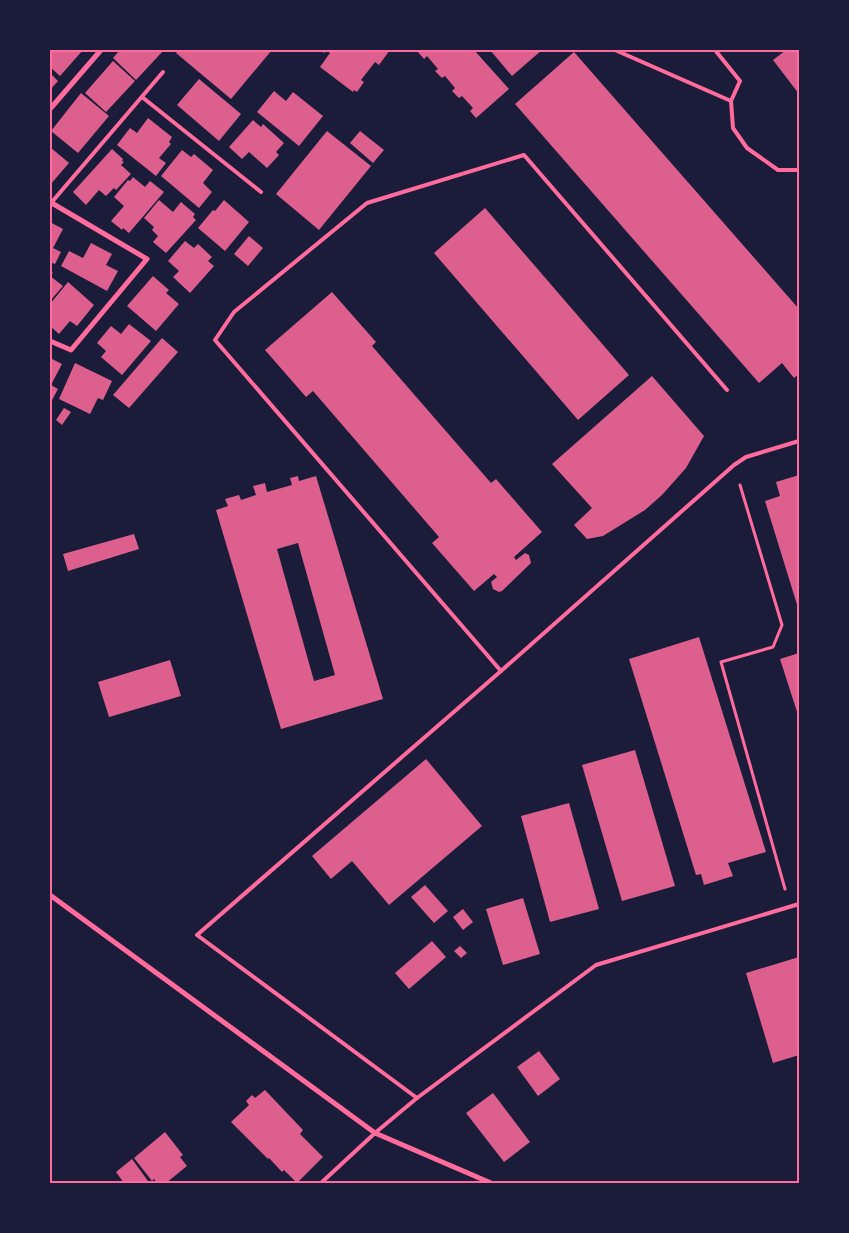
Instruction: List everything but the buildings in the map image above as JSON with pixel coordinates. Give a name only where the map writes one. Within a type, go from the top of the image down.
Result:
[{"type":"street","points":[[50,109],[101,50]]},
{"type":"street","points":[[50,203],[147,259],[71,350],[50,341]]},
{"type":"street","points":[[50,895],[375,1133],[491,1183]]},
{"type":"lane","points":[[615,50],[731,101]]},
{"type":"lane","points":[[715,50],[740,80],[731,101],[733,128],[747,148],[778,170],[799,170]]},
{"type":"lane","points":[[50,203],[163,72]]},
{"type":"lane","points":[[142,97],[261,192]]},
{"type":"lane","points":[[500,671],[216,340],[234,312],[366,203],[524,155],[727,390]]},
{"type":"lane","points":[[417,1098],[197,935],[734,465],[746,457],[799,441]]},
{"type":"lane","points":[[321,1183],[375,1133],[417,1098],[596,966],[799,904]]},
{"type":"path","points":[[734,465],[782,625],[773,647],[720,662],[790,907]]}]
